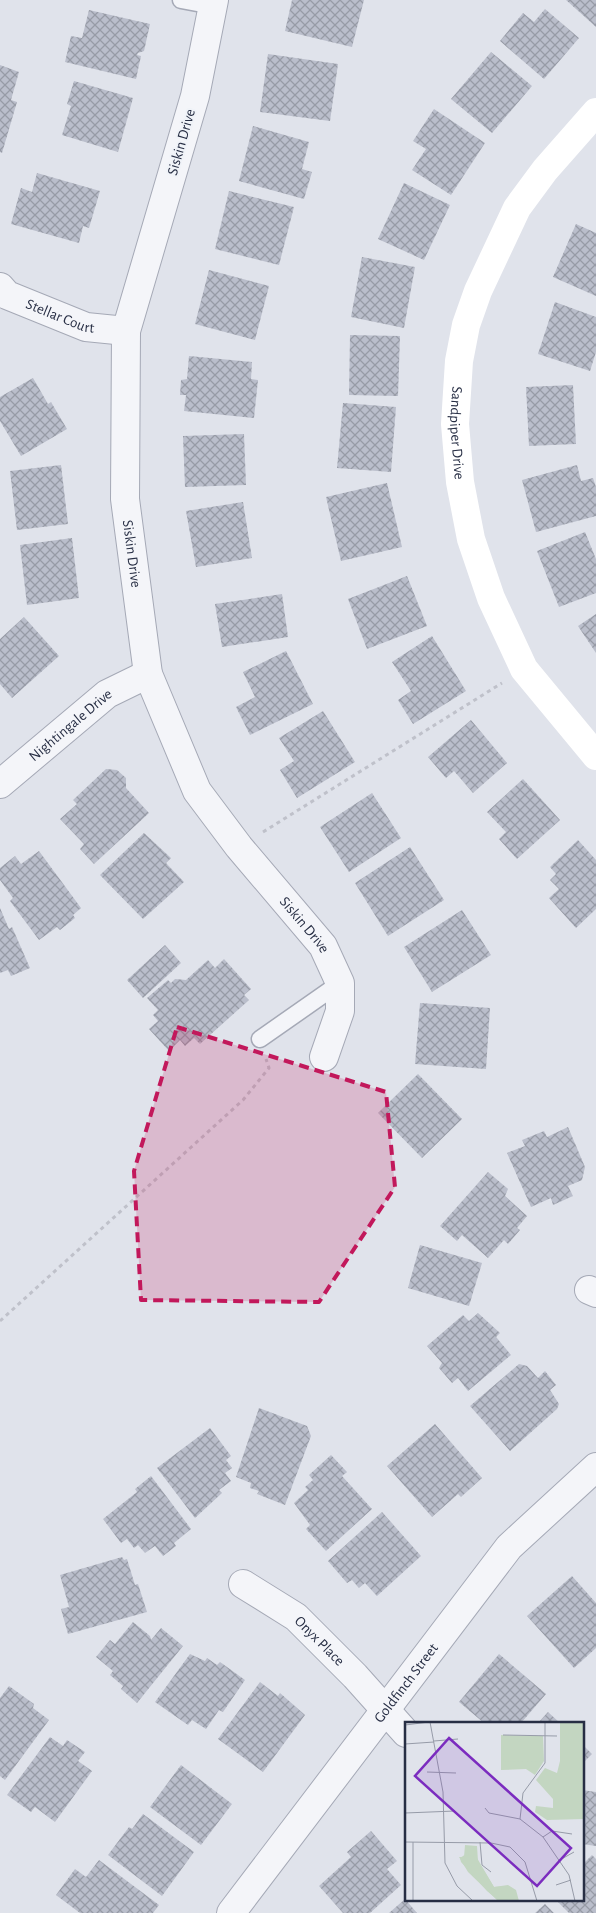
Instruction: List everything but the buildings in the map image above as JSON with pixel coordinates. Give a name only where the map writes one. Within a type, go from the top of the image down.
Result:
[{"type":"street","name":"Siskin Drive","points":[[214,3],[195,96],[126,330],[125,499],[148,674],[197,791],[239,847],[323,946],[340,983],[340,1011],[324,1057]]},
{"type":"street","name":"Sandpiper Drive","points":[[596,112],[545,170],[518,208],[478,291],[466,324],[459,361],[455,424],[460,482],[472,540],[491,598],[524,669],[596,756]]},
{"type":"street","name":"Stellar Court","points":[[0,287],[7,295],[86,327],[126,330]]},
{"type":"street","name":"Nightingale Drive","points":[[0,784],[107,694],[148,674]]},
{"type":"street","name":"Goldfinch Street","points":[[231,1913],[509,1547],[596,1468]]},
{"type":"street","name":"Onyx Place","points":[[243,1584],[296,1617],[405,1732]]},
{"type":"lane","points":[[181,0],[214,3]]},
{"type":"lane","points":[[260,1039],[340,983]]},
{"type":"path","points":[[239,847],[524,669]]},
{"type":"path","points":[[0,1321],[243,1100],[269,1068],[260,1039]]},
{"type":"highlighted area","points":[[177,1027],[386,1092],[395,1187],[319,1302],[141,1300],[134,1171]]}]
